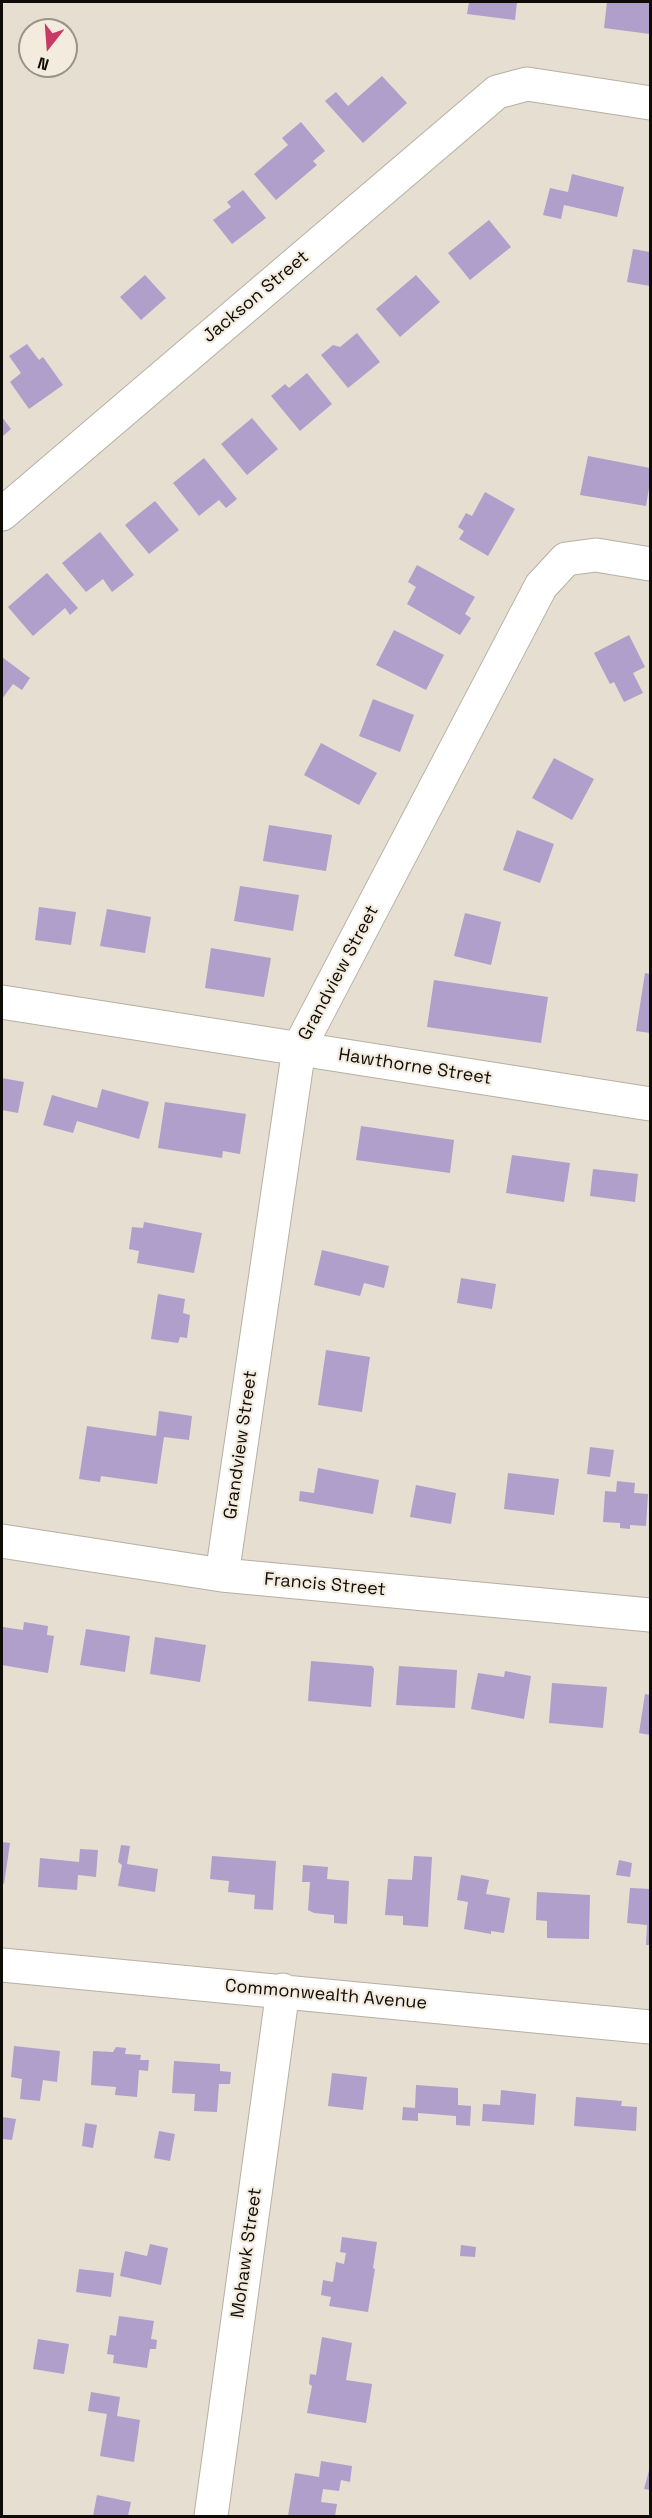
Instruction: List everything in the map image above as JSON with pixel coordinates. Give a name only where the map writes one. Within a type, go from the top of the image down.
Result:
[{"type":"street","name":"Jackson Street","points":[[2,514],[497,92],[527,84],[651,103]]},
{"type":"street","name":"Grandview Street","points":[[222,1575],[299,1048],[541,586],[566,559],[596,555],[651,564]]},
{"type":"street","name":"Hawthorne Street","points":[[2,1002],[651,1104]]},
{"type":"street","name":"Francis Street","points":[[2,1541],[222,1575],[651,1615]]},
{"type":"street","name":"Commonwealth Avenue","points":[[2,1965],[283,1990],[651,2027]]},
{"type":"street","name":"Mohawk Street","points":[[211,2517],[283,1990]]},
{"type":"building","points":[[469,2],[517,2],[515,20],[467,14]]},
{"type":"building","points":[[607,2],[650,2],[650,34],[604,28]]},
{"type":"building","points":[[382,76],[407,103],[363,143],[325,101],[336,92],[348,106]]},
{"type":"building","points":[[301,122],[325,151],[313,161],[317,165],[276,200],[254,174],[288,145],[282,138]]},
{"type":"building","points":[[572,174],[624,187],[617,217],[564,205],[561,219],[543,215],[550,188],[568,192]]},
{"type":"building","points":[[243,190],[266,218],[232,244],[213,220],[231,207],[227,202]]},
{"type":"building","points":[[489,220],[511,247],[470,280],[448,253]]},
{"type":"building","points":[[633,249],[650,252],[650,286],[627,282]]},
{"type":"building","points":[[145,275],[166,298],[141,320],[120,297]]},
{"type":"building","points":[[416,275],[440,302],[400,337],[376,309]]},
{"type":"building","points":[[357,333],[380,362],[348,388],[321,355],[333,345],[340,347]]},
{"type":"building","points":[[27,344],[39,360],[43,357],[63,385],[29,409],[10,382],[21,373],[9,356]]},
{"type":"building","points":[[307,373],[332,404],[300,431],[271,396],[285,384],[289,388]]},
{"type":"building","points":[[2,417],[11,429],[2,437]]},
{"type":"building","points":[[252,418],[278,449],[247,475],[221,444]]},
{"type":"building","points":[[588,456],[650,468],[646,506],[580,495]]},
{"type":"building","points":[[204,458],[237,499],[226,508],[219,500],[199,516],[173,483]]},
{"type":"building","points":[[485,492],[515,509],[488,556],[459,539],[464,531],[458,527],[466,513],[472,516]]},
{"type":"building","points":[[155,501],[179,530],[149,554],[125,525]]},
{"type":"building","points":[[100,532],[134,575],[112,592],[103,579],[86,592],[62,563]]},
{"type":"building","points":[[417,565],[475,597],[465,614],[471,618],[460,635],[407,604],[416,587],[408,582]]},
{"type":"building","points":[[47,573],[78,608],[70,615],[65,608],[33,636],[8,607]]},
{"type":"building","points":[[394,630],[444,655],[426,690],[376,665]]},
{"type":"building","points":[[629,635],[645,667],[633,673],[643,693],[624,702],[614,682],[610,684],[594,653]]},
{"type":"building","points":[[2,657],[30,678],[22,690],[13,684],[2,699]]},
{"type":"building","points":[[373,699],[414,715],[400,752],[359,736]]},
{"type":"building","points":[[321,743],[377,773],[359,805],[304,775]]},
{"type":"building","points":[[554,758],[594,779],[572,820],[532,798]]},
{"type":"building","points":[[269,825],[332,835],[326,871],[263,861]]},
{"type":"building","points":[[517,830],[554,844],[540,883],[503,870]]},
{"type":"building","points":[[240,886],[299,895],[293,931],[234,921]]},
{"type":"building","points":[[39,907],[76,912],[71,945],[35,940]]},
{"type":"building","points":[[107,909],[151,917],[145,953],[100,946]]},
{"type":"building","points":[[465,913],[501,922],[491,965],[454,956]]},
{"type":"building","points":[[211,948],[271,958],[264,997],[205,988]]},
{"type":"building","points":[[645,973],[650,974],[650,1033],[636,1031]]},
{"type":"building","points":[[434,980],[548,997],[541,1043],[427,1027]]},
{"type":"building","points":[[2,1078],[24,1082],[18,1113],[2,1110]]},
{"type":"building","points":[[102,1089],[149,1102],[139,1139],[77,1121],[73,1133],[43,1125],[52,1095],[97,1108]]},
{"type":"building","points":[[165,1102],[246,1114],[240,1154],[223,1151],[222,1158],[158,1148]]},
{"type":"building","points":[[361,1126],[454,1140],[450,1173],[356,1160]]},
{"type":"building","points":[[512,1155],[570,1163],[564,1202],[506,1193]]},
{"type":"building","points":[[593,1169],[638,1174],[635,1202],[590,1196]]},
{"type":"building","points":[[144,1222],[202,1233],[194,1273],[137,1263],[139,1251],[129,1249],[132,1227],[143,1228]]},
{"type":"building","points":[[322,1250],[389,1266],[384,1288],[364,1283],[360,1296],[314,1285]]},
{"type":"building","points":[[461,1278],[496,1284],[492,1309],[457,1303]]},
{"type":"building","points":[[158,1294],[185,1299],[183,1313],[190,1315],[187,1338],[180,1337],[178,1343],[151,1339]]},
{"type":"building","points":[[326,1350],[370,1357],[362,1412],[318,1405]]},
{"type":"building","points":[[159,1411],[192,1416],[189,1440],[164,1437],[157,1484],[101,1476],[100,1482],[79,1479],[87,1426],[156,1436]]},
{"type":"building","points":[[590,1447],[614,1450],[610,1477],[587,1474]]},
{"type":"building","points":[[318,1468],[379,1480],[373,1514],[299,1501],[300,1491],[314,1493]]},
{"type":"building","points":[[508,1473],[559,1479],[554,1515],[504,1509]]},
{"type":"building","points":[[617,1481],[635,1483],[634,1493],[648,1494],[646,1526],[630,1525],[630,1529],[620,1528],[620,1523],[603,1522],[605,1491],[616,1492]]},
{"type":"building","points":[[416,1485],[456,1493],[451,1524],[410,1517]]},
{"type":"building","points":[[24,1622],[48,1626],[47,1635],[54,1636],[48,1673],[2,1665],[3,1627],[23,1630]]},
{"type":"building","points":[[86,1629],[130,1636],[125,1672],[80,1665]]},
{"type":"building","points":[[155,1637],[206,1645],[200,1682],[150,1674]]},
{"type":"building","points":[[311,1661],[372,1666],[374,1669],[371,1707],[308,1701]]},
{"type":"building","points":[[399,1666],[457,1670],[455,1708],[396,1705]]},
{"type":"building","points":[[505,1671],[531,1676],[524,1719],[471,1709],[478,1673],[504,1677]]},
{"type":"building","points":[[552,1683],[607,1687],[603,1728],[549,1723]]},
{"type":"building","points":[[645,1694],[650,1695],[650,1735],[639,1733]]},
{"type":"building","points":[[2,1842],[10,1843],[4,1884],[2,1883]]},
{"type":"building","points":[[121,1845],[130,1846],[127,1864],[158,1869],[155,1892],[118,1886],[122,1865],[118,1862]]},
{"type":"building","points":[[80,1849],[98,1850],[96,1877],[78,1875],[77,1890],[38,1887],[40,1858],[79,1862]]},
{"type":"building","points":[[212,1856],[276,1861],[273,1910],[254,1909],[255,1895],[228,1892],[229,1881],[210,1879]]},
{"type":"building","points":[[414,1856],[432,1857],[428,1927],[403,1925],[403,1916],[385,1915],[388,1879],[412,1880]]},
{"type":"building","points":[[619,1860],[632,1863],[630,1877],[616,1875]]},
{"type":"building","points":[[303,1865],[328,1867],[327,1879],[349,1881],[347,1924],[334,1923],[334,1915],[314,1913],[308,1910],[310,1882],[302,1882]]},
{"type":"building","points":[[461,1875],[489,1880],[486,1894],[510,1898],[504,1933],[491,1931],[491,1934],[464,1929],[468,1902],[457,1900]]},
{"type":"building","points":[[630,1888],[650,1889],[650,1945],[646,1945],[647,1925],[627,1923]]},
{"type":"building","points":[[537,1892],[590,1895],[589,1939],[547,1938],[547,1921],[536,1920]]},
{"type":"building","points":[[14,2046],[60,2051],[57,2082],[43,2080],[40,2101],[20,2099],[22,2079],[11,2077]]},
{"type":"building","points":[[116,2047],[126,2048],[125,2054],[141,2055],[140,2060],[149,2060],[148,2071],[139,2070],[137,2097],[115,2095],[116,2087],[91,2085],[93,2051],[113,2052]]},
{"type":"building","points":[[174,2061],[220,2064],[220,2071],[231,2072],[230,2084],[219,2084],[217,2112],[194,2111],[195,2094],[172,2093]]},
{"type":"building","points":[[332,2073],[367,2077],[363,2110],[328,2106]]},
{"type":"building","points":[[416,2085],[458,2088],[458,2105],[471,2106],[470,2126],[456,2125],[456,2116],[418,2113],[418,2121],[402,2120],[403,2107],[415,2108]]},
{"type":"building","points":[[501,2090],[536,2094],[534,2125],[482,2121],[483,2104],[500,2105]]},
{"type":"building","points":[[576,2097],[622,2101],[621,2106],[637,2107],[636,2131],[574,2126]]},
{"type":"building","points":[[2,2117],[16,2119],[12,2140],[2,2139]]},
{"type":"building","points":[[85,2123],[97,2125],[93,2148],[82,2146]]},
{"type":"building","points":[[159,2131],[175,2134],[170,2161],[154,2158]]},
{"type":"building","points":[[342,2237],[377,2242],[368,2312],[329,2306],[331,2297],[321,2295],[323,2280],[333,2282],[336,2262],[344,2264],[346,2253],[340,2252]]},
{"type":"building","points":[[150,2244],[168,2248],[161,2285],[120,2276],[125,2251],[147,2256]]},
{"type":"building","points":[[461,2245],[476,2247],[475,2257],[460,2256]]},
{"type":"building","points":[[79,2269],[114,2273],[111,2297],[76,2292]]},
{"type":"building","points":[[119,2316],[154,2321],[151,2339],[157,2340],[156,2349],[150,2349],[147,2368],[113,2363],[114,2355],[107,2354],[110,2335],[116,2336]]},
{"type":"building","points":[[322,2337],[352,2343],[346,2380],[372,2384],[366,2423],[307,2413],[312,2386],[309,2384],[310,2374],[316,2375]]},
{"type":"building","points":[[38,2339],[69,2344],[64,2374],[33,2369]]},
{"type":"building","points":[[91,2392],[120,2397],[117,2416],[140,2420],[134,2462],[100,2456],[107,2414],[88,2411]]},
{"type":"building","points":[[321,2461],[352,2466],[350,2482],[341,2480],[339,2491],[323,2489],[321,2502],[337,2504],[335,2516],[288,2516],[295,2473],[319,2477]]},
{"type":"building","points":[[650,2467],[650,2490],[644,2489]]},
{"type":"building","points":[[97,2495],[131,2502],[128,2516],[93,2516]]}]
